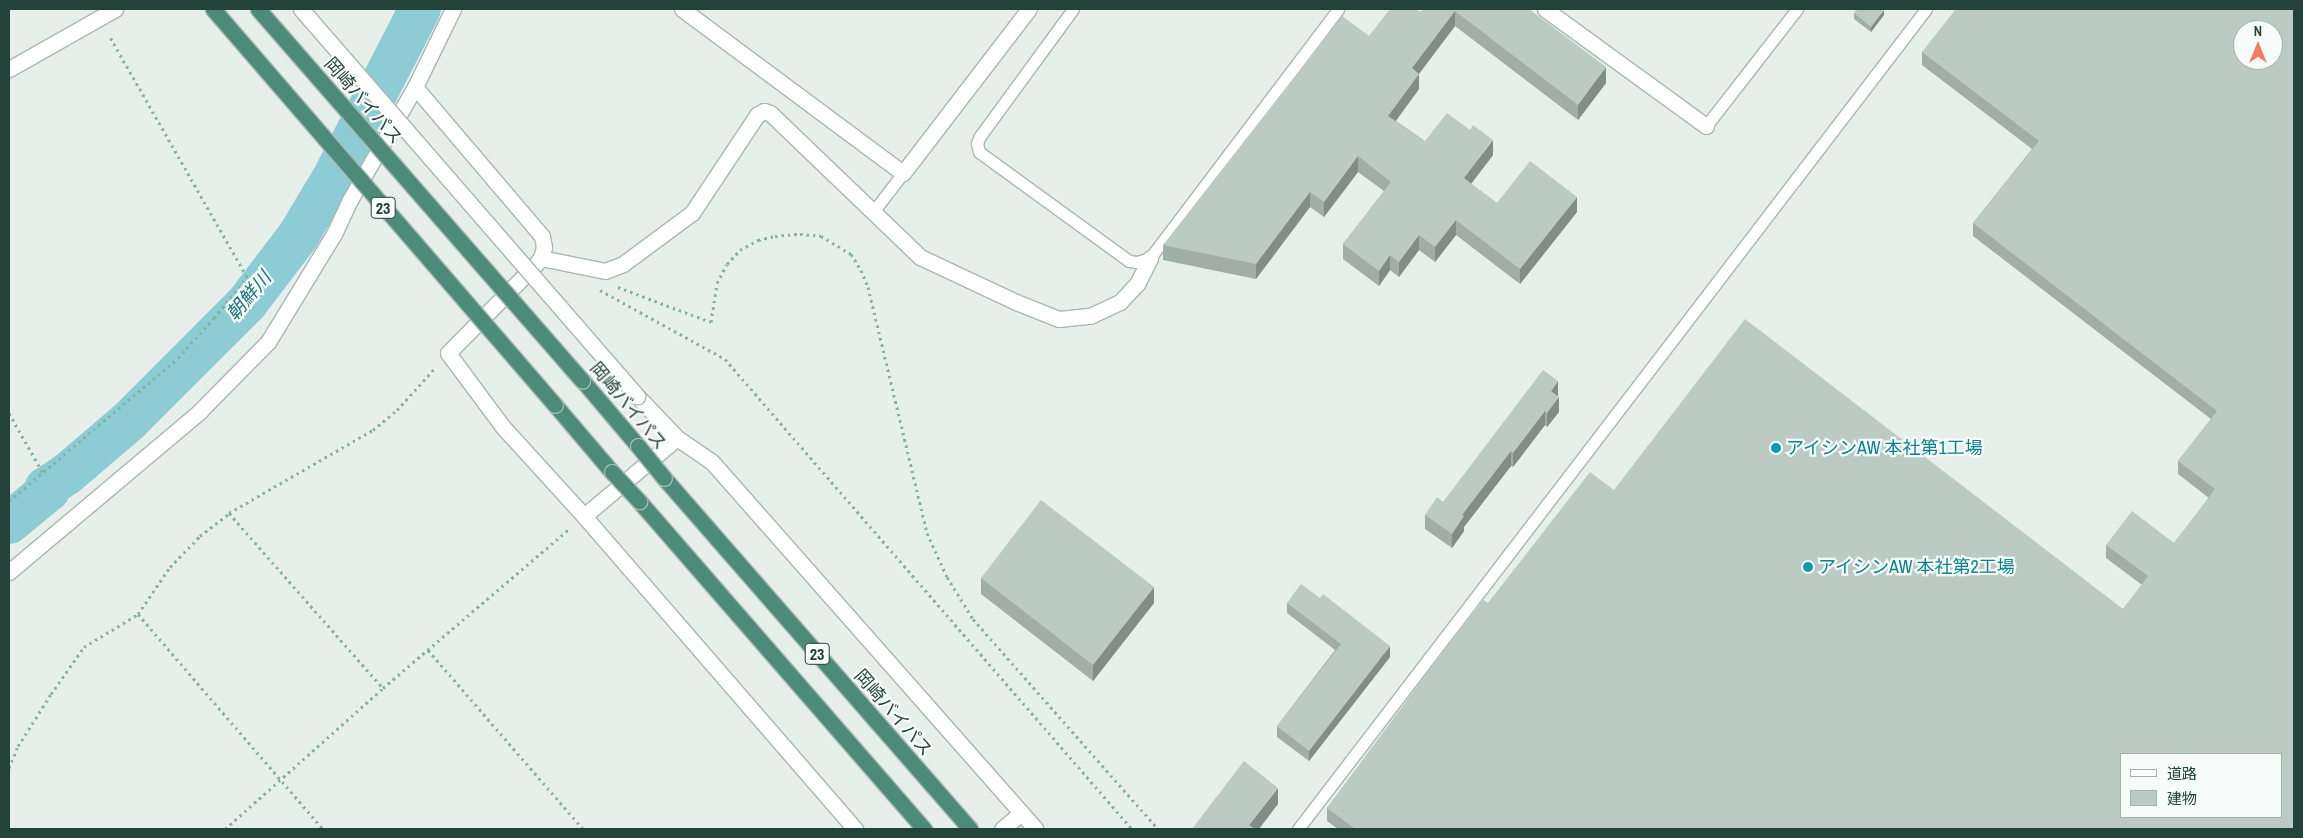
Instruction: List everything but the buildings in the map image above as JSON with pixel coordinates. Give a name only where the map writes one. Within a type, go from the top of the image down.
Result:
[{"type":"highway","name":"23","points":[[213,9],[612,472],[924,829]]},
{"type":"highway","name":"岡崎バイパス","points":[[258,9],[970,829]]},
{"type":"street","points":[[9,69],[115,9]]},
{"type":"street","points":[[301,9],[637,396],[677,438],[712,462],[1035,829]]},
{"type":"street","points":[[9,572],[200,411],[268,342],[334,234],[350,200],[415,87],[453,9]]},
{"type":"street","points":[[682,9],[903,173],[1029,9]]},
{"type":"street","points":[[1545,9],[1706,126]]},
{"type":"street","points":[[415,87],[542,236],[544,247],[541,258],[448,353],[503,427],[584,516],[855,829]]},
{"type":"street","points":[[541,258],[605,271],[623,264],[692,213],[757,115],[764,111],[770,113],[920,257],[1016,302],[1059,319],[1090,316],[1120,302],[1137,284],[1150,258]]},
{"type":"street","points":[[584,516],[677,438]]},
{"type":"street","points":[[1002,829],[1020,813]]},
{"type":"lane","points":[[1073,9],[980,136],[977,143],[980,152],[1129,261],[1137,262],[1150,258],[1338,9]]},
{"type":"lane","points":[[1706,126],[1797,9]]},
{"type":"lane","points":[[1298,829],[1926,9]]},
{"type":"lane","points":[[873,212],[903,173]]},
{"type":"path","points":[[9,501],[178,358],[247,277],[99,18]]},
{"type":"path","points":[[612,285],[711,322],[717,283],[727,264],[740,250],[758,240],[775,236],[800,234],[821,236],[851,254],[861,270],[868,287],[924,524],[947,577],[973,619],[1158,829]]},
{"type":"path","points":[[594,287],[725,359],[1132,829]]},
{"type":"path","points":[[9,768],[32,724],[84,647],[138,614],[170,567],[200,536],[229,513],[373,430],[397,410],[448,353]]},
{"type":"path","points":[[9,413],[43,473]]},
{"type":"path","points":[[229,513],[383,688]]},
{"type":"path","points":[[225,829],[383,688],[584,516]]},
{"type":"path","points":[[138,614],[323,829]]},
{"type":"path","points":[[428,650],[583,829]]},
{"type":"waterway","name":"朝鮮川","points":[[9,523],[49,490],[46,488],[67,474],[129,421],[247,303],[298,236],[334,176],[420,9]]},
{"type":"place","name":"アイシンAW 本社第1工場","points":[[1776,448]]},
{"type":"place","name":"アイシンAW 本社第2工場","points":[[1808,567]]}]
